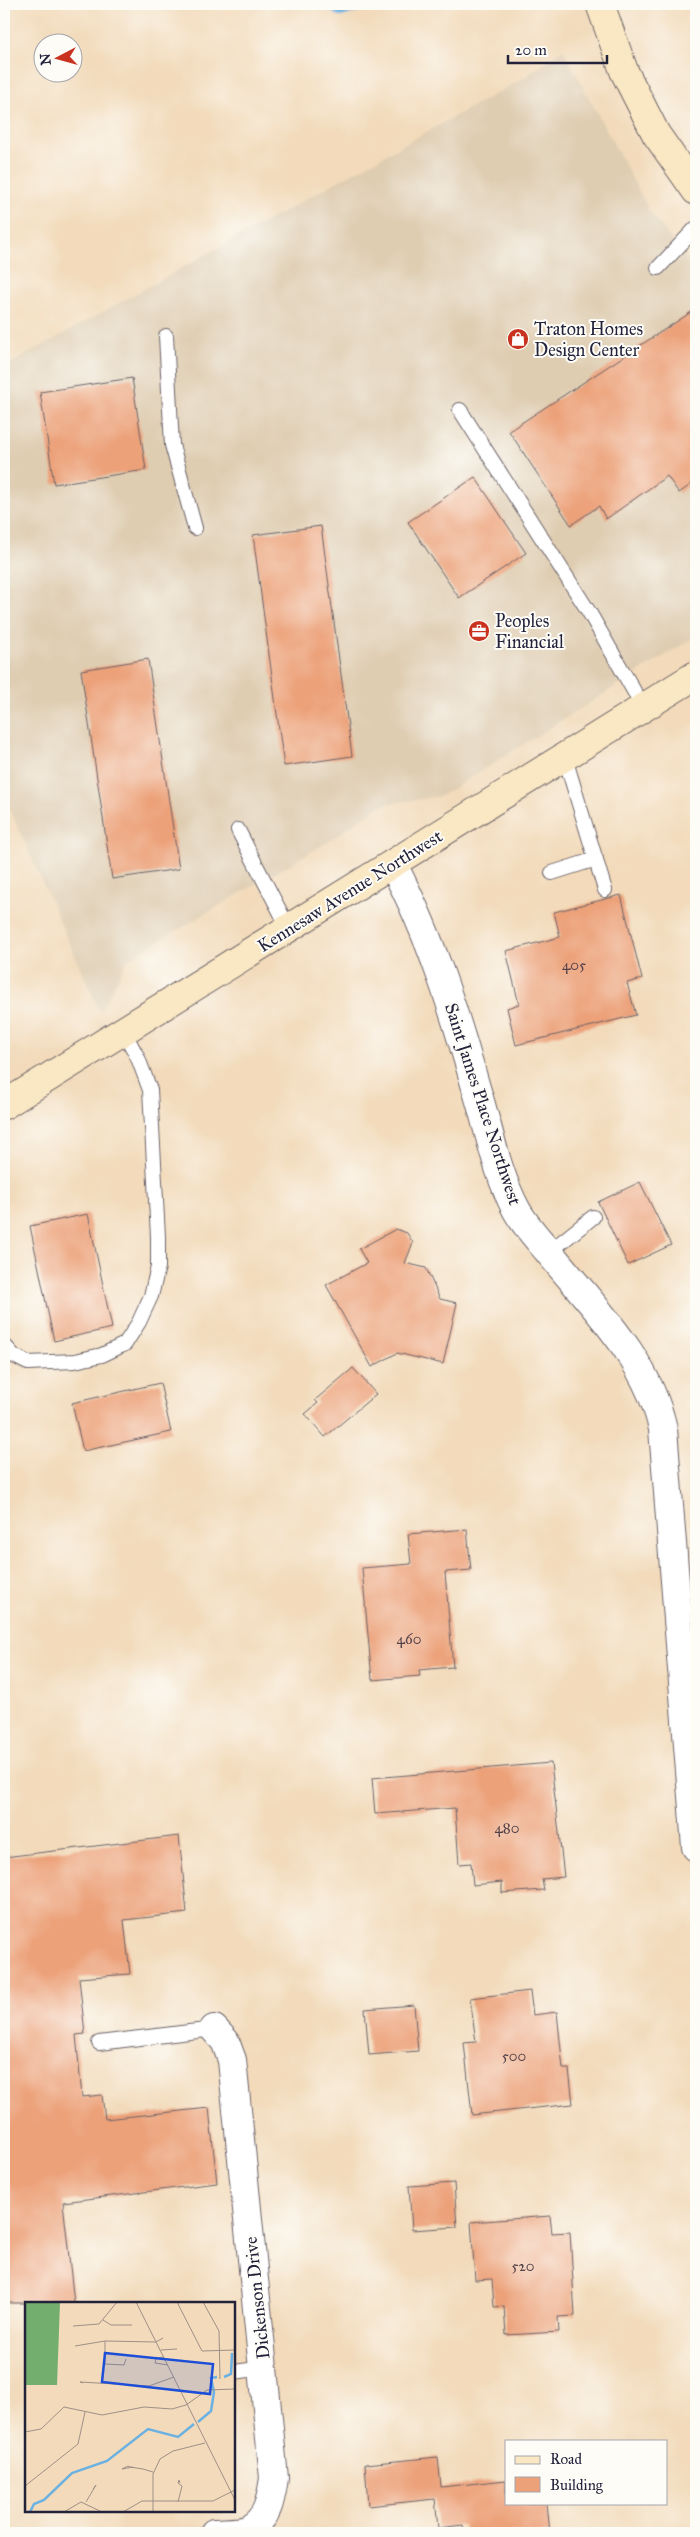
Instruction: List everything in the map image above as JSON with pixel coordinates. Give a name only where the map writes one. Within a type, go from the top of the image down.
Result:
[{"type":"street","points":[[600,4],[624,71],[656,134],[696,191]]},
{"type":"street","name":"Kennesaw Avenue Northwest","points":[[4,1105],[696,675]]},
{"type":"street","name":"Saint James Place Northwest","points":[[393,865],[419,917],[458,1027],[505,1182],[517,1210],[549,1252],[628,1347],[650,1386],[658,1406],[664,1439],[696,1847]]},
{"type":"street","name":"Dickenson Drive","points":[[214,2029],[225,2041],[232,2060],[274,2478],[271,2504],[262,2518],[249,2530],[214,2533]]},
{"type":"lane","points":[[658,268],[696,228]]},
{"type":"lane","points":[[166,336],[172,445],[195,528]]},
{"type":"lane","points":[[460,410],[589,612],[643,707]]},
{"type":"lane","points":[[565,758],[605,890]]},
{"type":"lane","points":[[238,830],[290,929]]},
{"type":"lane","points":[[552,873],[596,859]]},
{"type":"lane","points":[[4,1345],[14,1356],[28,1363],[75,1361],[102,1355],[125,1344],[139,1322],[151,1296],[158,1267],[158,1237],[150,1090],[138,1058],[124,1030]]},
{"type":"lane","points":[[549,1252],[593,1217]]},
{"type":"lane","points":[[99,2043],[214,2029]]},
{"type":"lane","points":[[235,2372],[264,2368]]},
{"type":"shaded area","points":[[563,49],[650,212],[696,270],[696,636],[441,796],[381,805],[326,843],[128,959],[100,1012],[4,796],[4,367],[522,79]]},
{"type":"building","points":[[696,309],[696,481],[679,493],[667,476],[606,519],[599,506],[571,525],[509,431]]},
{"type":"building","points":[[132,378],[146,470],[54,484],[40,392]]},
{"type":"building","points":[[475,477],[526,553],[459,598],[408,522]]},
{"type":"building","points":[[321,526],[352,756],[284,766],[253,535]]},
{"type":"building","points":[[148,659],[179,869],[112,879],[81,670]]},
{"type":"building","points":[[621,895],[642,979],[627,983],[636,1015],[516,1045],[507,1008],[519,1004],[506,951],[560,937],[554,912]]},
{"type":"building","points":[[640,1182],[671,1245],[628,1265],[598,1202]]},
{"type":"building","points":[[88,1214],[112,1328],[54,1341],[30,1226]]},
{"type":"building","points":[[396,1229],[407,1233],[413,1243],[405,1263],[426,1268],[440,1299],[457,1303],[443,1364],[397,1353],[372,1367],[326,1285],[367,1263],[359,1249]]},
{"type":"building","points":[[353,1368],[376,1394],[325,1437],[305,1414],[318,1403],[315,1400]]},
{"type":"building","points":[[160,1383],[171,1432],[83,1451],[72,1403]]},
{"type":"building","points":[[467,1529],[471,1570],[445,1572],[453,1667],[419,1670],[420,1676],[372,1680],[362,1568],[411,1564],[408,1534]]},
{"type":"building","points":[[551,1763],[564,1877],[542,1879],[544,1890],[502,1893],[502,1882],[473,1885],[471,1863],[459,1864],[455,1808],[375,1814],[372,1778]]},
{"type":"building","points":[[179,1836],[187,1913],[124,1920],[130,1974],[79,1978],[85,2034],[76,2035],[82,2097],[102,2095],[105,2119],[209,2108],[217,2183],[63,2202],[74,2302],[4,2303],[4,1857]]},
{"type":"building","points":[[530,1991],[533,2015],[557,2012],[563,2069],[569,2069],[573,2104],[472,2115],[464,2043],[476,2042],[470,1998]]},
{"type":"building","points":[[414,2005],[418,2051],[369,2055],[365,2009]]},
{"type":"building","points":[[454,2183],[457,2227],[412,2230],[409,2186]]},
{"type":"building","points":[[550,2216],[552,2233],[570,2232],[575,2316],[558,2317],[559,2332],[506,2335],[504,2306],[494,2307],[492,2279],[475,2280],[471,2222]]},
{"type":"building","points":[[438,2457],[441,2487],[505,2480],[505,2504],[547,2504],[550,2533],[464,2533],[463,2525],[438,2528],[435,2499],[368,2506],[365,2464]]},
{"type":"waterway","points":[[327,4],[341,12],[367,4]]},
{"type":"place","name":"Traton Homes Design Center","points":[[518,339]]},
{"type":"place","name":"Peoples Financial","points":[[479,631]]}]
